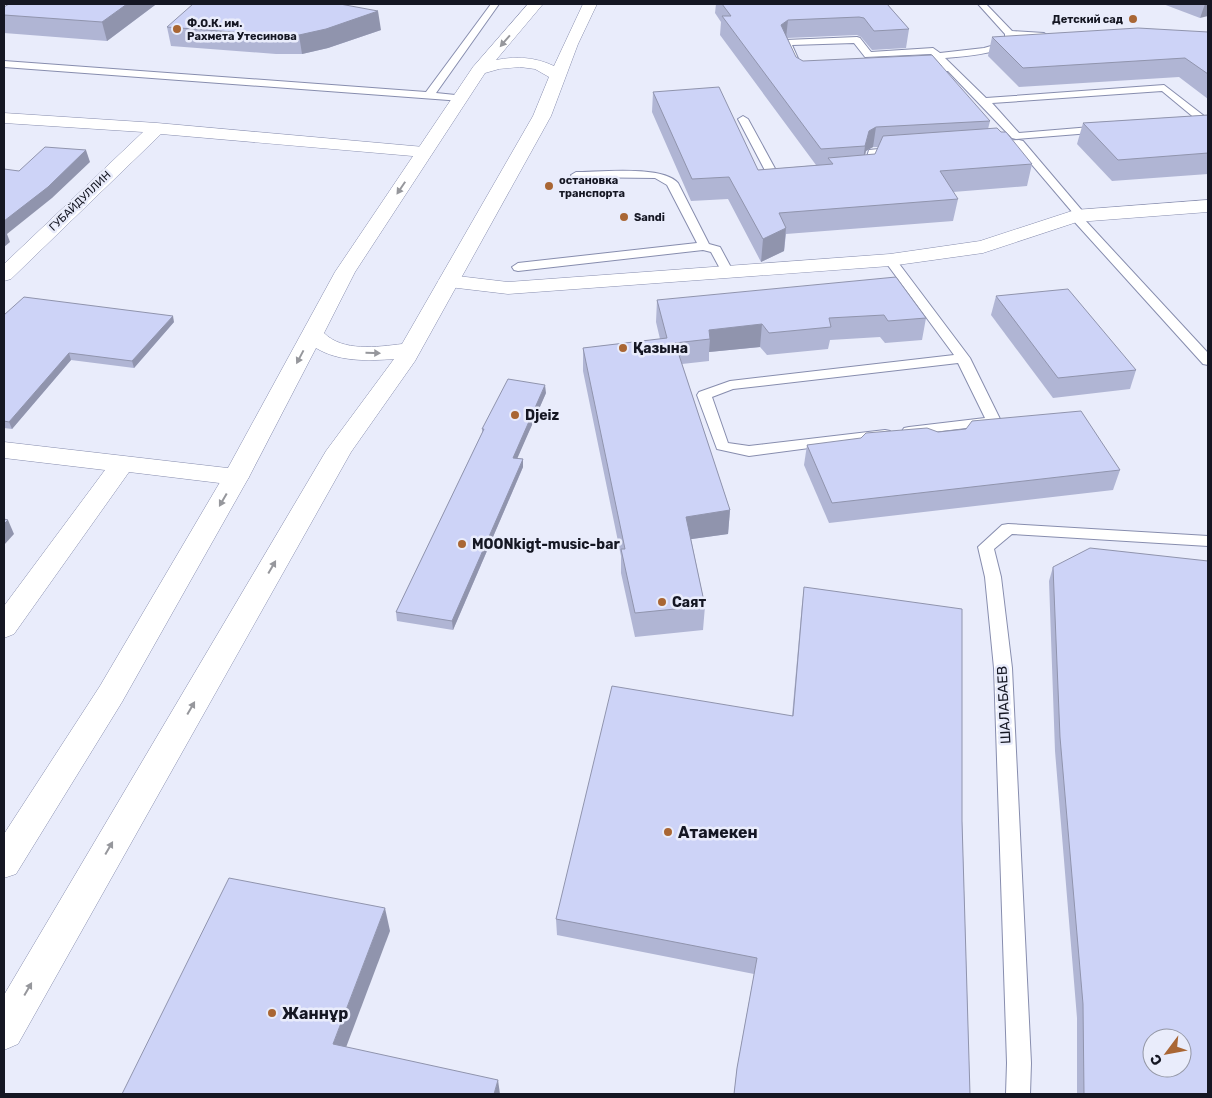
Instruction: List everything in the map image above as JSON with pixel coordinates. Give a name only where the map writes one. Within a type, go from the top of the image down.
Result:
[{"type":"street","points":[[4,863],[111,694],[236,477],[345,272],[479,70],[536,4]]},
{"type":"street","points":[[4,1031],[339,451],[410,350],[542,116],[570,44],[590,4]]},
{"type":"street","points":[[479,70],[501,64],[523,62],[539,65],[558,76]]},
{"type":"street","points":[[4,118],[157,128],[424,152]]},
{"type":"street","name":"ГУБАЙДУЛЛИН","points":[[4,275],[157,128]]},
{"type":"street","points":[[449,281],[508,288],[890,260],[983,247],[1078,216],[1208,206]]},
{"type":"street","points":[[312,333],[323,344],[350,352],[382,353],[410,350]]},
{"type":"street","points":[[4,450],[236,477]]},
{"type":"street","points":[[4,627],[122,464]]},
{"type":"lane","points":[[429,95],[495,4]]},
{"type":"lane","points":[[939,56],[1001,47],[1010,43],[1009,34],[982,4]]},
{"type":"lane","points":[[1009,34],[1057,37]]},
{"type":"lane","points":[[950,68],[801,75],[786,43],[857,40],[868,54],[933,51],[984,101],[1017,139],[1078,216],[1208,360]]},
{"type":"lane","points":[[4,64],[462,98]]},
{"type":"lane","points":[[984,101],[1164,88],[1206,122],[1187,123]]},
{"type":"lane","points":[[743,119],[774,178],[792,177]]},
{"type":"lane","points":[[990,145],[1017,139],[1111,129]]},
{"type":"lane","points":[[849,173],[868,172],[874,152],[912,149]]},
{"type":"lane","points":[[576,175],[656,175],[666,178],[672,184],[704,246]]},
{"type":"lane","points":[[518,266],[704,246],[716,250],[728,273]]},
{"type":"lane","points":[[890,260],[963,358],[994,421],[749,451],[722,446],[704,395],[730,385],[963,358]]},
{"type":"lane","name":"ШАЛАБАЕВ","points":[[1018,1094],[1019,1064],[1003,668],[993,577],[986,547],[1008,529],[1208,541]]},
{"type":"building","points":[[9,4],[127,4],[102,22],[4,15],[4,7]]},
{"type":"building","points":[[193,4],[340,4],[378,11],[326,29],[299,35],[272,35],[167,27]]},
{"type":"building","points":[[722,4],[887,4],[909,29],[874,31],[864,18],[859,17],[788,20],[781,25],[796,57],[803,61],[932,55],[990,121],[876,127],[869,131],[865,146],[821,149],[722,16],[731,16]]},
{"type":"building","points":[[1138,28],[1208,32],[1208,74],[1185,58],[1023,68],[992,37]]},
{"type":"building","points":[[719,87],[758,170],[833,164],[828,158],[875,154],[883,136],[997,128],[1001,132],[1006,132],[1032,164],[940,171],[958,199],[779,213],[786,228],[763,239],[729,177],[692,179],[653,92]]},
{"type":"building","points":[[1208,115],[1208,153],[1118,160],[1083,123]]},
{"type":"building","points":[[45,147],[86,150],[48,187],[4,221],[4,169],[19,171]]},
{"type":"building","points":[[896,277],[926,318],[888,321],[884,315],[829,318],[831,327],[769,333],[762,324],[709,330],[710,339],[675,343],[730,510],[686,517],[705,606],[635,613],[621,549],[625,549],[583,348],[667,338],[657,300]]},
{"type":"building","points":[[1068,289],[1136,370],[1058,378],[996,296]]},
{"type":"building","points":[[24,297],[173,316],[132,361],[69,353],[9,422],[4,421],[4,315]]},
{"type":"building","name":"MOONkigt-music-bar","points":[[508,379],[545,385],[513,458],[523,459],[452,621],[396,612],[484,429],[482,429]]},
{"type":"building","points":[[1081,411],[1120,470],[832,503],[807,445],[861,438],[866,433],[927,428],[938,432],[966,429],[972,421]]},
{"type":"building","points":[[1090,548],[1208,561],[1208,1094],[1084,1094],[1083,1004],[1060,737],[1053,567]]},
{"type":"building","points":[[804,587],[962,609],[962,821],[970,1094],[734,1094],[757,958],[556,919],[612,686],[793,716]]},
{"type":"building","name":"Жаннұр","points":[[229,878],[385,908],[333,1044],[498,1080],[494,1094],[122,1094]]},
{"type":"place","name":"Детский сад","points":[[1133,19]]},
{"type":"place","name":"Ф.О.К. им. Рахмета Утесинова","points":[[177,29]]},
{"type":"place","name":"остановка транспорта","points":[[549,186]]},
{"type":"place","name":"Sandi","points":[[624,217]]},
{"type":"place","name":"Қазына","points":[[623,348]]},
{"type":"place","name":"Djeiz","points":[[515,415]]},
{"type":"place","name":"MOONkigt-music-bar","points":[[462,544]]},
{"type":"place","name":"Саят","points":[[662,602]]},
{"type":"place","name":"Атамекен","points":[[668,832]]},
{"type":"place","name":"Жаннұр","points":[[272,1013]]}]
